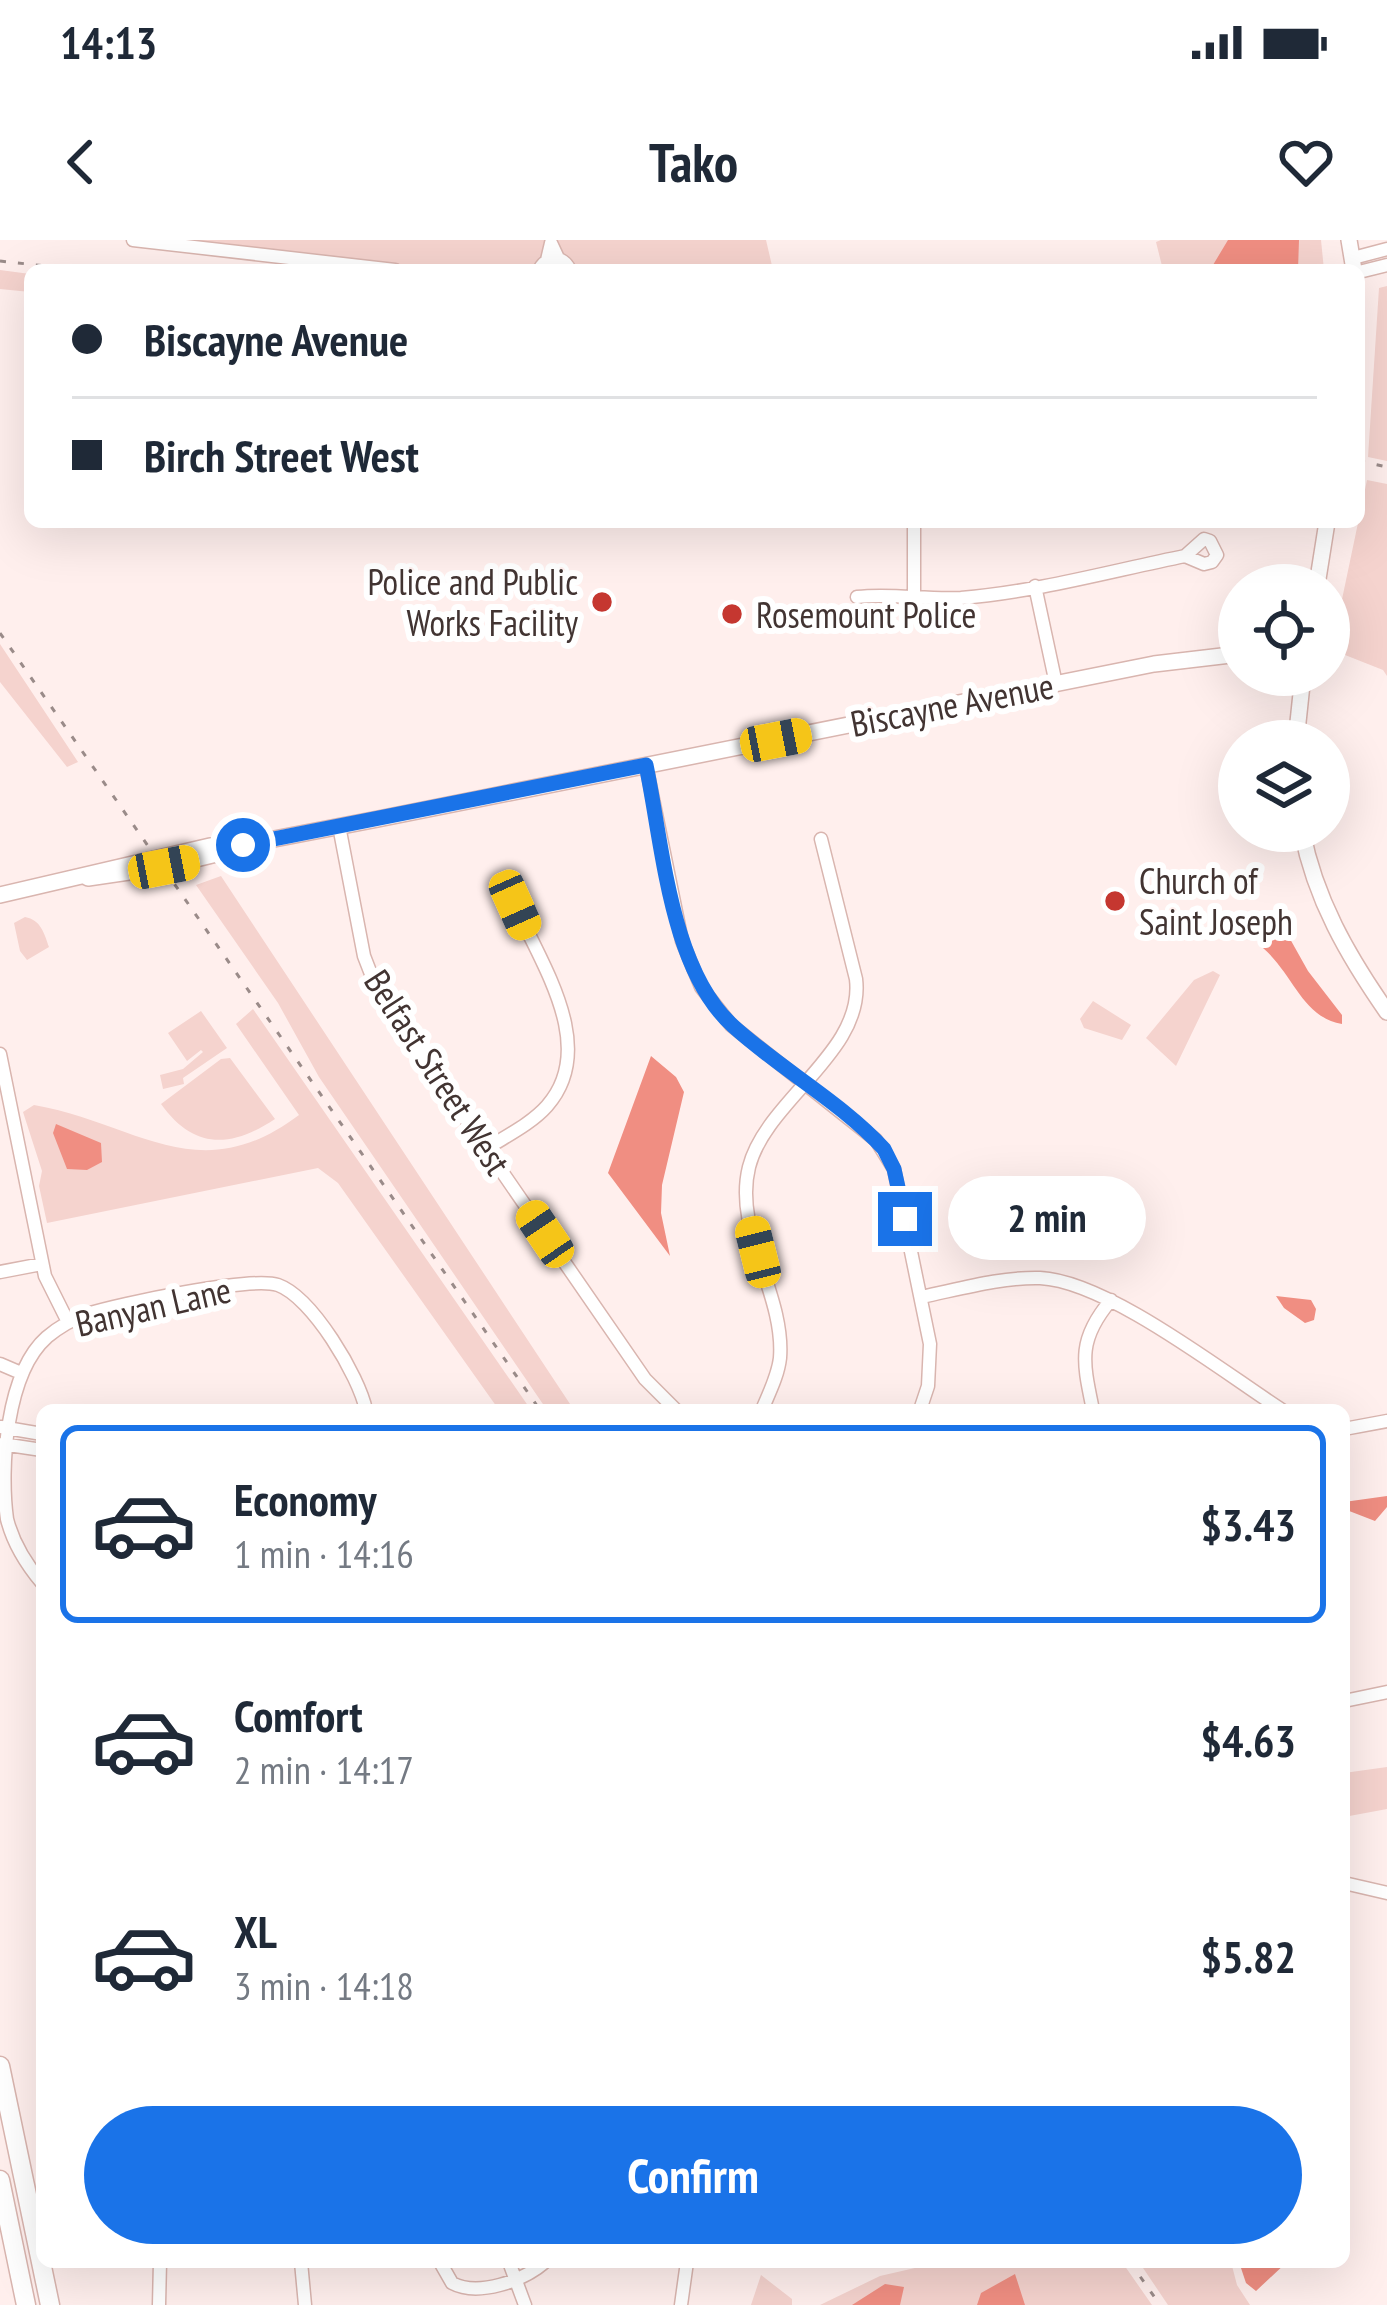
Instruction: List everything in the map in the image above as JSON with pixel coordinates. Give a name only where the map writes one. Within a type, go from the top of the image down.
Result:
[{"type":"highway","points":[[0,2066],[36,2238]]},
{"type":"highway","points":[[0,2180],[26,2305]]},
{"type":"highway","points":[[42,2268],[50,2305]]},
{"type":"street","points":[[133,240],[343,264]]},
{"type":"street","points":[[1360,264],[1387,249]]},
{"type":"street","points":[[914,528],[914,595]]},
{"type":"street","points":[[1320,564],[1326,528]]},
{"type":"street","points":[[857,597],[964,597],[1184,556]]},
{"type":"street","points":[[1035,586],[1056,684]]},
{"type":"street","name":"Biscayne Avenue","points":[[0,895],[210,846],[243,845],[1154,664],[1218,656]]},
{"type":"street","points":[[646,765],[682,941],[696,978],[731,1025],[884,1149],[897,1180],[931,1360],[921,1404]]},
{"type":"street","name":"Belfast Street West","points":[[339,826],[372,981],[646,1379],[670,1404]]},
{"type":"street","points":[[764,1404],[778,1371],[779,1340],[748,1213],[746,1180],[756,1149],[847,1028],[857,990],[821,838]]},
{"type":"street","points":[[1309,852],[1329,916],[1387,1012]]},
{"type":"street","points":[[486,1149],[544,1110],[568,1065],[567,1027],[515,905]]},
{"type":"street","points":[[0,1054],[7,1126],[42,1264],[68,1322]]},
{"type":"street","points":[[0,1272],[42,1264]]},
{"type":"street","points":[[921,1297],[1007,1280],[1042,1278],[1078,1285],[1111,1300],[1273,1404]]},
{"type":"street","name":"Banyan Lane","points":[[36,1575],[8,1525],[1,1478],[4,1428],[21,1372],[42,1342],[68,1322],[123,1306],[247,1283],[273,1284],[308,1308],[356,1378],[364,1404]]},
{"type":"street","points":[[1092,1404],[1084,1346],[1111,1300]]},
{"type":"street","points":[[0,1364],[21,1372]]},
{"type":"street","points":[[1350,1428],[1387,1421]]},
{"type":"street","points":[[4,1428],[36,1433]]},
{"type":"street","points":[[2,1444],[36,1449]]},
{"type":"street","points":[[1350,1700],[1387,1692]]},
{"type":"street","points":[[1350,1884],[1387,1893]]},
{"type":"street","points":[[159,2305],[160,2268]]},
{"type":"street","points":[[302,2268],[305,2305]]},
{"type":"street","points":[[443,2268],[452,2283],[467,2290],[533,2268]]},
{"type":"street","points":[[511,2268],[525,2305]]},
{"type":"street","points":[[681,2305],[686,2268]]},
{"type":"shaded area","points":[[131,240],[766,240],[772,264],[341,264]]},
{"type":"shaded area","points":[[1228,240],[1299,240],[1298,264],[1214,264]]},
{"type":"shaded area","points":[[1321,240],[1323,264],[1162,264],[1156,242]]},
{"type":"shaded area","points":[[0,270],[24,273],[24,291],[0,289]]},
{"type":"shaded area","points":[[1387,286],[1387,461],[1368,457],[1379,288]]},
{"type":"shaded area","points":[[1367,480],[1387,484],[1387,676],[1350,657],[1349,564],[1357,528],[1365,528]]},
{"type":"shaded area","points":[[0,644],[78,762],[67,767],[0,682]]},
{"type":"shaded area","points":[[221,876],[570,1404],[543,1404],[319,1077],[278,1003],[196,885]]},
{"type":"shaded area","points":[[25,917],[38,924],[49,947],[27,960],[20,951],[14,923]]},
{"type":"shaded area","points":[[1280,921],[1308,971],[1342,1015],[1342,1024],[1317,1013],[1263,948],[1266,935]]},
{"type":"shaded area","points":[[1213,971],[1220,975],[1176,1066],[1146,1038],[1194,980]]},
{"type":"shaded area","points":[[1093,1001],[1131,1025],[1122,1040],[1084,1028],[1080,1019]]},
{"type":"shaded area","points":[[253,1009],[527,1404],[495,1404],[338,1183],[318,1168],[47,1223],[39,1186],[42,1171],[23,1112],[34,1105],[198,1150],[229,1148],[263,1137],[299,1115],[236,1024]]},
{"type":"shaded area","points":[[201,1011],[227,1048],[183,1078],[184,1084],[163,1089],[160,1075],[183,1069],[203,1052],[187,1061],[168,1033]]},
{"type":"shaded area","points":[[651,1056],[676,1077],[684,1092],[662,1185],[661,1213],[670,1256],[608,1173]]},
{"type":"shaded area","points":[[230,1058],[275,1119],[228,1139],[200,1137],[161,1104],[221,1059]]},
{"type":"shaded area","points":[[56,1124],[101,1143],[102,1162],[87,1170],[67,1169],[53,1133]]},
{"type":"shaded area","points":[[1276,1296],[1311,1300],[1316,1309],[1314,1320],[1305,1323]]},
{"type":"shaded area","points":[[1387,1496],[1387,1507],[1375,1521],[1350,1511],[1350,1501]]},
{"type":"shaded area","points":[[1387,1767],[1387,1809],[1350,1816],[1350,1772]]},
{"type":"shaded area","points":[[915,2268],[1126,2268],[1152,2305],[820,2305],[880,2276]]},
{"type":"shaded area","points":[[1143,2268],[1233,2268],[1250,2305],[1168,2305]]},
{"type":"shaded area","points":[[1241,2268],[1281,2268],[1256,2291],[1246,2283]]},
{"type":"shaded area","points":[[1015,2274],[1025,2305],[977,2305],[981,2293]]},
{"type":"shaded area","points":[[761,2275],[792,2299],[792,2305],[751,2305]]},
{"type":"shaded area","points":[[885,2284],[904,2287],[900,2305],[852,2305]]},
{"type":"railway","points":[[0,261],[27,264]]},
{"type":"railway","points":[[1365,462],[1387,467]]},
{"type":"railway","points":[[0,633],[536,1404]]},
{"type":"railway","points":[[1134,2268],[1160,2305]]},
{"type":"place","name":"Police and Public Works Facility","points":[[602,602]]},
{"type":"place","name":"Rosemount Police","points":[[732,614]]},
{"type":"place","name":"Church of Saint Joseph","points":[[1115,901]]},
{"type":"route","points":[[243,845],[646,765],[682,941],[701,987],[731,1025],[884,1149],[894,1169],[905,1219]]}]
